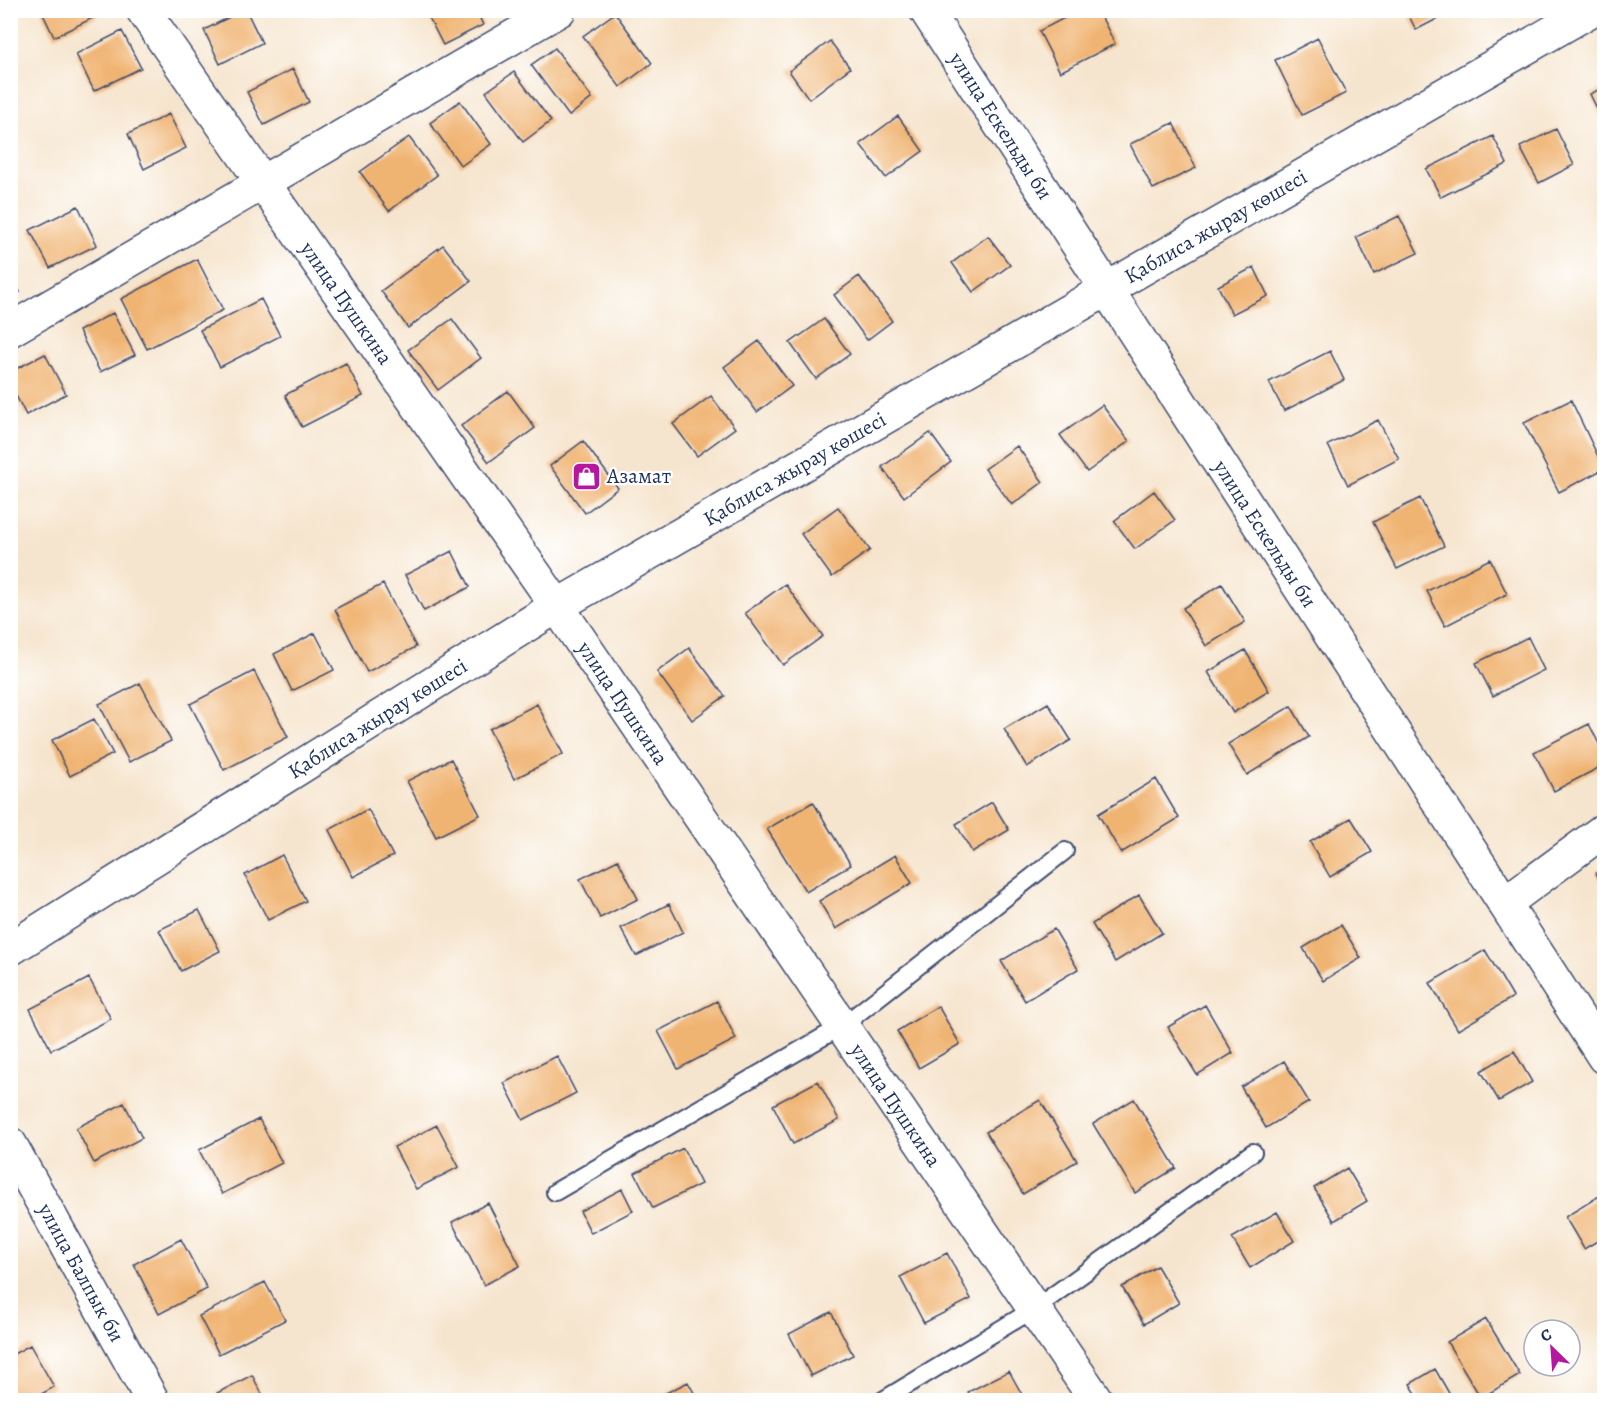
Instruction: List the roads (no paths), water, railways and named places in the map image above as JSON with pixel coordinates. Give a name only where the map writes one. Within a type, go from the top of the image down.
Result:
[{"type":"street","name":"улица Пушкина","points":[[142,10],[557,606],[1096,1401]]},
{"type":"street","points":[[10,330],[559,10]]},
{"type":"street","name":"улица Ескельды би","points":[[926,10],[1605,1057]]},
{"type":"street","name":"Қаблиса жырау көшесі","points":[[10,949],[557,606],[1590,10]]},
{"type":"street","points":[[1504,903],[1605,830]]},
{"type":"street","name":"улица Балпык би","points":[[10,1144],[153,1401]]},
{"type":"lane","points":[[555,1192],[842,1026],[1065,851]]},
{"type":"lane","points":[[883,1401],[1035,1309],[1253,1152]]},
{"type":"place","name":"Азамат","points":[[586,476]]}]
